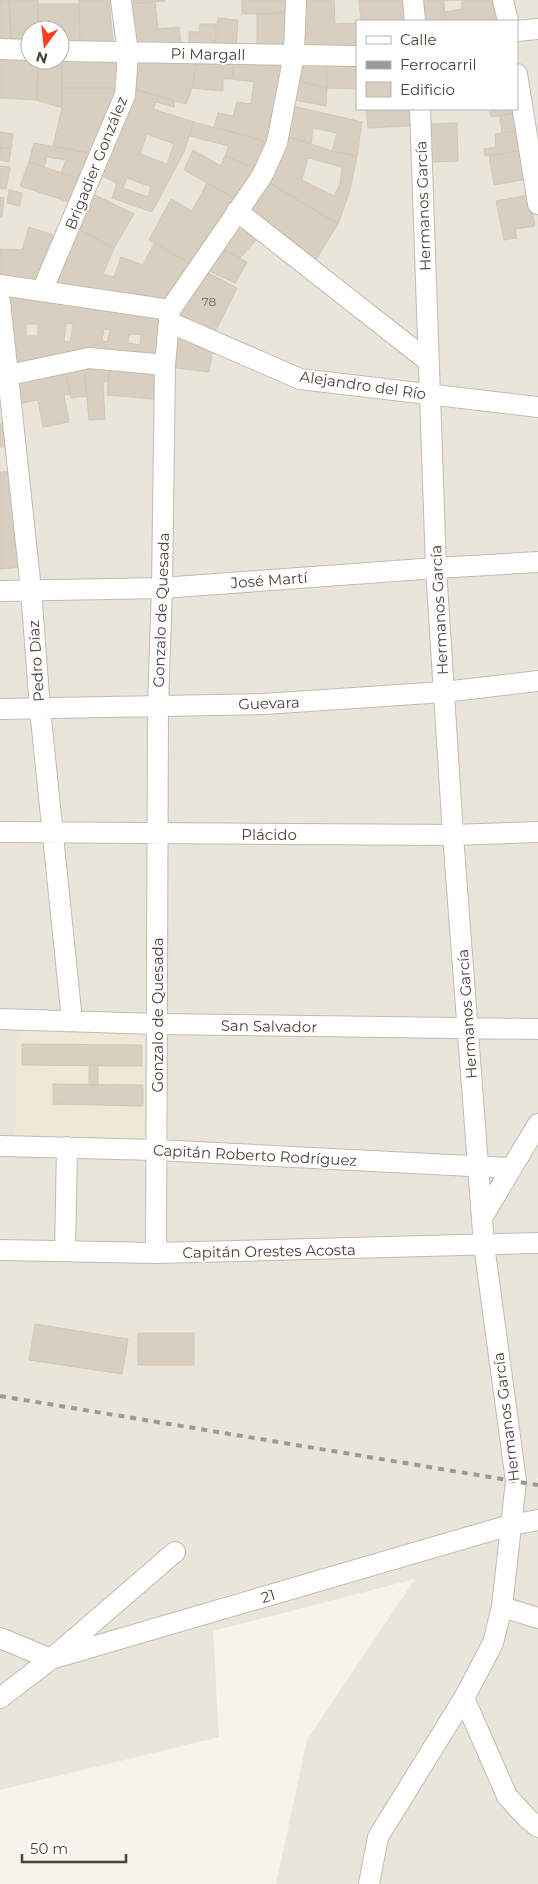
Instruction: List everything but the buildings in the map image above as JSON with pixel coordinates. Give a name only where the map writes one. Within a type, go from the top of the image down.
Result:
[{"type":"street","name":"Brigadier González","points":[[42,291],[125,95],[128,52],[121,0]]},
{"type":"street","name":"Gonzalo de Quesada","points":[[156,1253],[158,705],[162,588],[165,366],[170,316],[237,211],[262,176],[277,143],[294,55],[296,0]]},
{"type":"street","points":[[413,0],[415,20]]},
{"type":"street","points":[[503,0],[508,20]]},
{"type":"street","points":[[518,32],[538,29]]},
{"type":"street","points":[[0,49],[20,50]]},
{"type":"street","name":"Pi Margall","points":[[70,50],[356,56]]},
{"type":"street","points":[[518,80],[538,204]]},
{"type":"street","name":"Hermanos García","points":[[369,1884],[378,1837],[464,1698],[493,1643],[502,1608],[516,1481],[484,1245],[453,835],[436,568],[420,110]]},
{"type":"street","points":[[237,211],[428,361]]},
{"type":"street","name":"Alejandro del Río","points":[[0,285],[42,291],[170,316],[300,379],[538,408]]},
{"type":"street","name":"Pedro Díaz","points":[[0,301],[8,361],[4,376],[31,590],[40,709],[72,1021]]},
{"type":"street","points":[[4,376],[89,358],[165,366]]},
{"type":"street","name":"José Martí","points":[[0,591],[162,588],[538,562]]},
{"type":"street","name":"Guevara","points":[[0,709],[264,704],[444,692],[538,682]]},
{"type":"street","name":"Plácido","points":[[0,832],[453,835],[538,832]]},
{"type":"street","name":"San Salvador","points":[[0,1019],[157,1024],[538,1029]]},
{"type":"street","points":[[482,1218],[538,1124]]},
{"type":"street","name":"Capitán Roberto Rodríguez","points":[[0,1146],[157,1150],[511,1168]]},
{"type":"street","points":[[65,1251],[67,1147]]},
{"type":"street","name":"Capitán Orestes Acosta","points":[[0,1250],[156,1253],[538,1243]]},
{"type":"street","name":"21","points":[[50,1659],[510,1525],[538,1520]]},
{"type":"street","points":[[0,1698],[50,1659],[175,1552]]},
{"type":"street","points":[[502,1608],[538,1618]]},
{"type":"street","points":[[0,1638],[50,1659]]},
{"type":"street","points":[[464,1698],[507,1796],[535,1820]]},
{"type":"shaded area","points":[[0,0],[538,0],[538,1477],[536,1480],[538,1480],[538,1884],[276,1884],[307,1740],[415,1579],[213,1631],[219,1737],[0,1790]]},
{"type":"shaded area","points":[[17,1031],[150,1034],[149,1139],[15,1136]]},
{"type":"railway","points":[[0,1396],[538,1485]]}]
